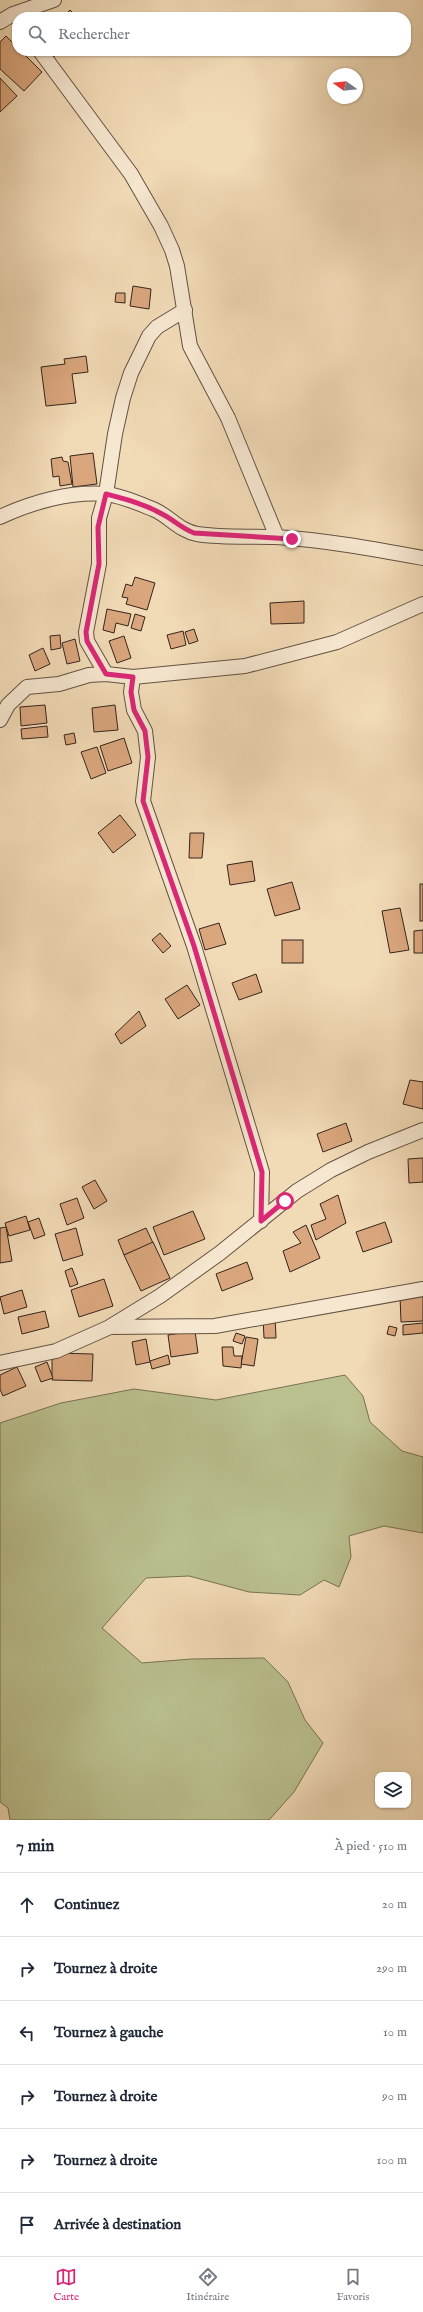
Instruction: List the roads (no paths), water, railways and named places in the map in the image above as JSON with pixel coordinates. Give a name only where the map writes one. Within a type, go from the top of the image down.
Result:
[{"type":"street","points":[[17,12],[21,0]]},
{"type":"street","points":[[26,12],[54,0]]},
{"type":"street","points":[[0,22],[12,18]]},
{"type":"street","points":[[44,56],[131,174],[161,226],[172,250],[185,310],[190,346],[228,418],[277,537]]},
{"type":"street","points":[[106,674],[87,641],[86,632],[99,564],[98,527],[106,494],[115,434],[131,373],[149,336],[157,327],[185,310]]},
{"type":"street","points":[[0,517],[18,508],[54,498],[106,494],[136,502],[164,514],[180,528],[194,533],[277,537],[365,548],[423,558]]},
{"type":"street","points":[[0,720],[8,705],[27,687],[59,684],[89,675],[106,674],[133,677],[229,669],[315,649],[337,642],[423,604]]},
{"type":"street","points":[[133,677],[131,692],[134,710],[145,731],[148,757],[143,801],[194,946],[262,1172],[261,1221]]},
{"type":"street","points":[[0,1363],[56,1351],[110,1327],[160,1296],[261,1221],[297,1191],[331,1170],[368,1152],[412,1136],[423,1130]]},
{"type":"street","points":[[110,1327],[215,1326],[423,1289]]}]
